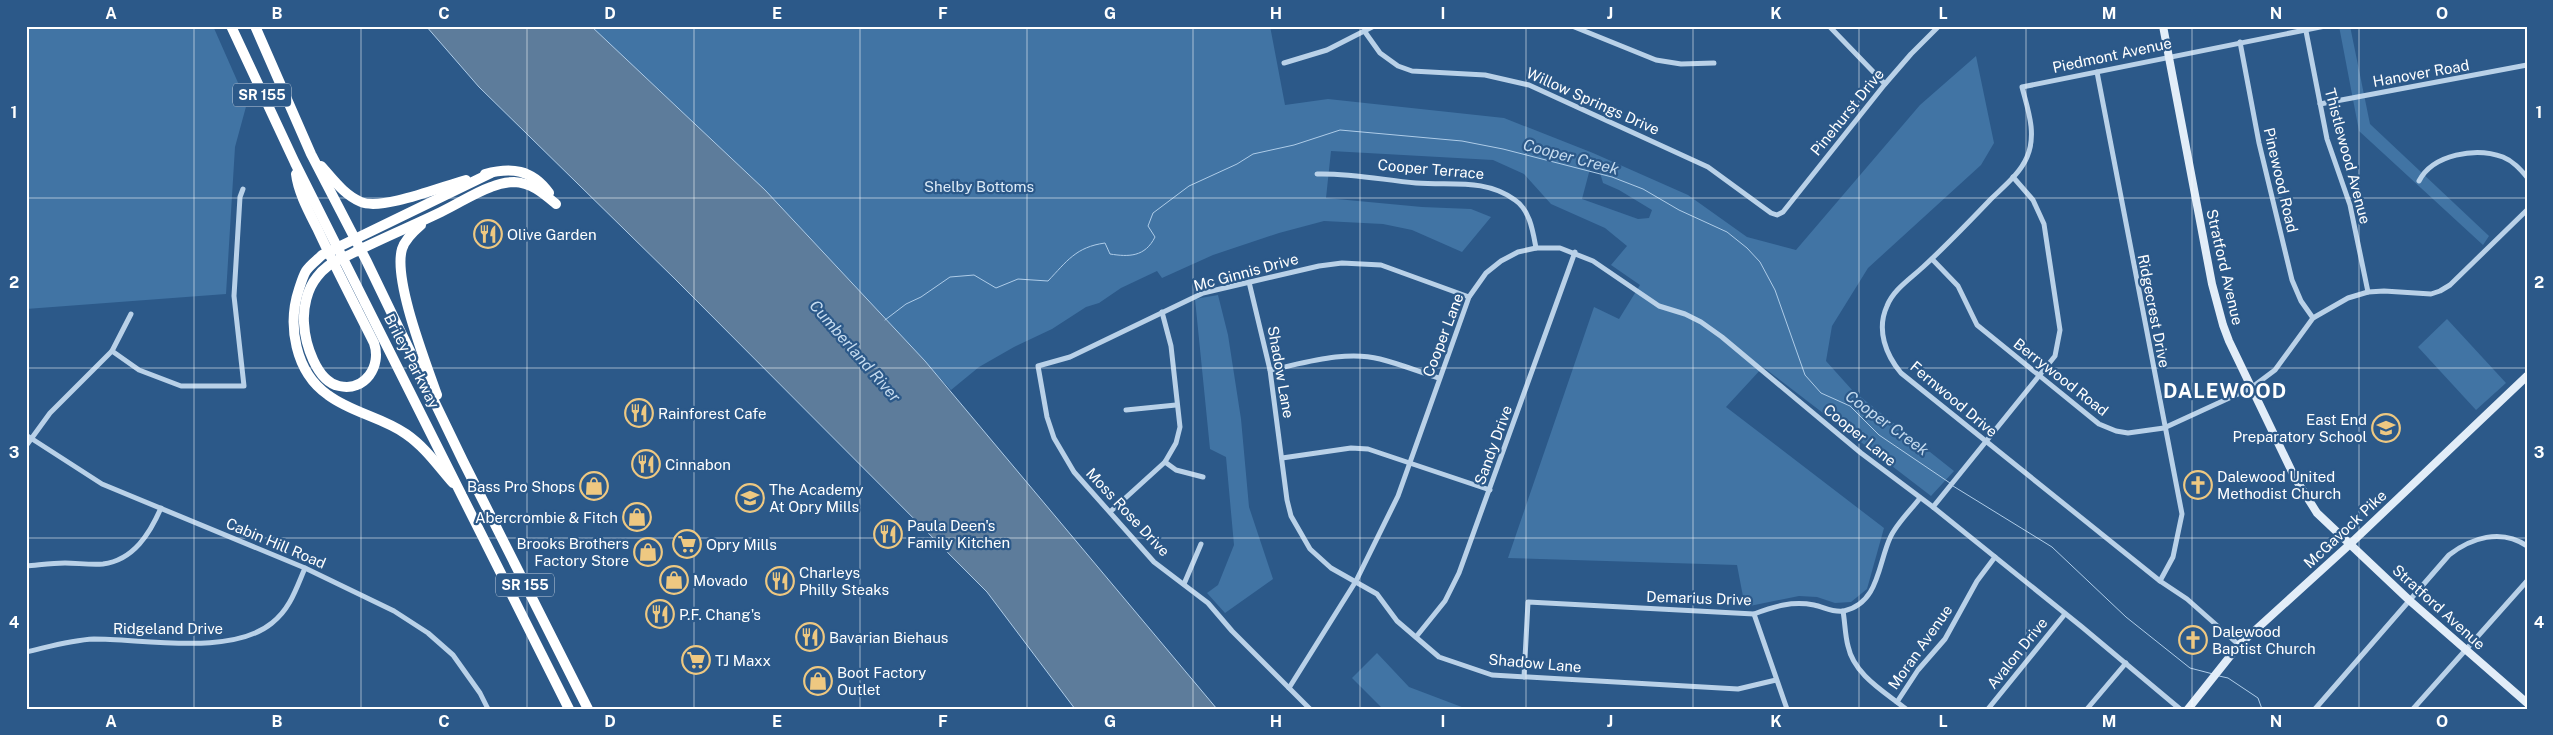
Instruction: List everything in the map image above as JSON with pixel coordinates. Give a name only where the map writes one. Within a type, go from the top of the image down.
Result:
[{"type":"highway","name":"SR 155","points":[[231,26],[295,163],[297,181],[344,272]]},
{"type":"highway","name":"Briley Parkway","points":[[255,26],[311,154],[366,260],[463,461],[588,709]]},
{"type":"highway","points":[[311,154],[342,189],[362,203],[372,204],[404,199],[491,173],[521,170],[540,181],[556,204],[531,186],[513,182],[491,187],[329,266],[316,278],[308,293],[304,308],[304,324],[308,344],[325,377],[338,386],[356,385],[370,375],[376,365],[376,351],[344,272]]},
{"type":"highway","points":[[513,170],[513,182]]},
{"type":"highway","points":[[463,496],[428,453],[405,433],[350,408],[327,395],[312,378],[301,362],[293,336],[295,301],[305,272],[322,255],[491,173]]},
{"type":"highway","points":[[442,212],[414,231],[405,242],[400,260],[407,297],[424,359],[463,461]]},
{"type":"highway","name":"Briley Parkway","points":[[344,272],[463,496],[568,709]]},
{"type":"street","points":[[1284,63],[1327,50],[1374,26]]},
{"type":"street","points":[[1572,26],[1656,60],[1681,64],[1714,63]]},
{"type":"street","name":"Pinehurst Drive","points":[[1776,215],[1783,212],[1885,84],[1939,26]]},
{"type":"street","name":"Stratford Avenue","points":[[2163,26],[2219,312],[2251,388],[2308,501],[2317,513],[2349,545],[2527,703]]},
{"type":"street","name":"Piedmont Avenue","points":[[2022,87],[2305,28],[2325,26]]},
{"type":"street","points":[[1831,27],[1885,84]]},
{"type":"street","name":"Thistlewood Avenue","points":[[2305,28],[2327,139],[2350,205],[2368,292]]},
{"type":"street","name":"Willow Springs Drive","points":[[1365,32],[1380,53],[1398,66],[1412,71],[1485,75],[1529,85],[1708,167],[1776,215]]},
{"type":"street","name":"Pinewood Road","points":[[2240,42],[2259,143],[2292,280],[2301,301],[2313,318]]},
{"type":"street","name":"Hanover Road","points":[[2320,104],[2527,65]]},
{"type":"street","name":"Ridgecrest Drive","points":[[2097,72],[2182,514],[2173,557],[2160,581]]},
{"type":"street","name":"Fernwood Drive","points":[[2022,87],[2032,126],[2032,141],[2027,158],[2013,177],[1932,259],[1894,294],[1886,307],[1883,326],[1885,348],[1901,373],[2160,581],[2187,599],[2239,645]]},
{"type":"street","points":[[2419,181],[2429,167],[2439,160],[2480,154],[2502,157],[2512,162],[2527,177]]},
{"type":"street","name":"Cooper Terrace","points":[[1317,174],[1358,174],[1415,183],[1476,184],[1490,187],[1518,201],[1528,217],[1536,248]]},
{"type":"street","points":[[2013,177],[2033,200],[2044,224],[2060,330],[2055,356],[1933,507],[2180,709]]},
{"type":"street","points":[[112,352],[132,365],[181,386],[244,386],[234,296],[240,197],[243,189]]},
{"type":"street","name":"Berrywood Road","points":[[1932,259],[1958,286],[1976,325],[2098,424],[2116,432],[2142,432],[2164,428],[2251,388],[2275,370],[2313,318],[2348,298],[2368,292],[2384,291],[2431,294],[2440,291],[2450,285],[2527,210]]},
{"type":"street","name":"Cooper Lane","points":[[1289,688],[1356,581],[1398,496],[1469,297],[1486,273],[1501,261],[1518,252],[1536,248],[1560,248],[1575,252],[1593,261],[1659,306],[1685,314],[1722,337],[1861,453],[1933,507]]},
{"type":"street","name":"Sandy Drive","points":[[1416,637],[1446,601],[1459,573],[1575,252]]},
{"type":"street","name":"Mc Ginnis Drive","points":[[1038,366],[1070,357],[1203,293],[1327,265],[1342,263],[1374,264],[1402,271],[1469,297]]},
{"type":"street","name":"Shadow Lane","points":[[1249,282],[1270,370],[1287,500],[1291,516],[1310,549],[1331,568],[1377,594],[1398,621],[1439,657],[1492,675],[1738,689],[1776,680]]},
{"type":"street","points":[[1111,511],[1165,462],[1176,443],[1180,427],[1176,405],[1171,346],[1162,312]]},
{"type":"street","points":[[26,446],[50,414],[112,352],[130,314]]},
{"type":"street","points":[[1270,370],[1327,359],[1351,357],[1379,359],[1439,378]]},
{"type":"street","name":"Moss Rose Drive","points":[[1038,366],[1047,417],[1061,452],[1074,472],[1111,511],[1154,562],[1208,603],[1310,709]]},
{"type":"street","name":"McGavock Pike","points":[[2188,709],[2239,645],[2349,545],[2527,376]]},
{"type":"street","points":[[1126,410],[1176,405]]},
{"type":"street","name":"Cabin Hill Road","points":[[26,435],[102,484],[305,568],[394,611],[428,633],[453,655],[480,693],[488,709]]},
{"type":"street","points":[[1282,458],[1352,448],[1368,449],[1490,490]]},
{"type":"street","points":[[1165,462],[1176,470],[1202,477]]},
{"type":"street","points":[[1906,709],[1864,675],[1855,663],[1848,648],[1844,611],[1862,602],[1871,592],[1879,576],[1890,537],[1920,498]]},
{"type":"street","points":[[26,566],[64,563],[105,564],[122,558],[138,546],[150,533],[162,508]]},
{"type":"street","points":[[2315,709],[2449,555],[2473,540],[2496,537],[2520,542],[2527,546]]},
{"type":"street","points":[[1184,584],[1201,544]]},
{"type":"street","name":"Moran Avenue","points":[[1897,702],[1918,670],[1945,639],[1977,581],[1995,557]]},
{"type":"street","name":"Ridgeland Drive","points":[[26,652],[92,639],[212,643],[249,636],[271,624],[288,609],[305,568]]},
{"type":"street","points":[[2413,709],[2527,581]]},
{"type":"street","name":"Demarius Drive","points":[[1524,677],[1528,602],[1754,614],[1774,606],[1794,603],[1816,606],[1827,610],[1844,611]]},
{"type":"street","points":[[1754,614],[1787,709]]},
{"type":"street","name":"Avalon Drive","points":[[1988,709],[2065,614]]},
{"type":"street","points":[[2087,709],[2126,663]]},
{"type":"green space","points":[[26,26],[213,26],[247,103],[235,147],[226,294],[26,309]]},
{"type":"green space","name":"Shelby Bottoms","points":[[591,26],[1270,26],[1285,105],[1328,99],[1504,118],[1593,153],[1688,195],[1747,237],[1796,250],[1920,105],[1976,56],[1994,143],[1981,165],[1868,268],[1832,326],[1826,361],[1853,391],[1954,471],[1931,496],[1763,367],[1726,407],[1884,528],[1867,589],[1851,602],[1835,603],[1817,597],[1799,596],[1745,607],[1737,565],[1508,558],[1594,307],[1619,319],[1640,285],[1611,265],[1627,246],[1605,228],[1551,204],[1524,174],[1493,160],[1331,151],[1326,198],[1422,207],[1471,209],[1491,217],[1462,252],[1412,230],[1383,224],[1324,221],[1279,233],[1213,255],[1162,278],[1157,271],[1121,288],[1099,303],[1086,307],[1052,329],[1014,347],[979,367],[951,390],[765,191]],"holes":[[[1591,165],[1599,169],[1603,183],[1619,190],[1652,210],[1649,218],[1638,219],[1582,199]]]},
{"type":"green space","points":[[2339,26],[2350,26],[2370,124],[2489,236],[2483,245],[2359,131]]},
{"type":"green space","points":[[1218,295],[1228,335],[1241,419],[1249,507],[1273,579],[1225,613],[1207,593],[1218,585],[1234,545],[1226,457],[1210,449],[1195,299]]},
{"type":"green space","points":[[2447,319],[2506,383],[2476,410],[2418,347]]},
{"type":"green space","points":[[1377,653],[1409,687],[1467,709],[1383,709],[1352,678]]},
{"type":"water","name":"Cumberland River","points":[[426,26],[591,26],[765,190],[925,361],[1217,709],[1075,709],[987,592],[675,279],[479,87]]},
{"type":"waterway","name":"Cooper Creek","points":[[885,320],[906,304],[921,297],[950,277],[974,275],[996,288],[1018,279],[1048,281],[1073,256],[1095,245],[1105,243],[1110,254],[1130,255],[1141,252],[1151,244],[1155,237],[1148,226],[1153,213],[1189,186],[1237,164],[1253,154],[1294,145],[1340,130],[1462,141],[1503,149],[1612,177],[1643,189],[1679,210],[1727,232],[1747,248],[1760,262],[1775,290],[1805,375],[1821,393],[1850,406],[1879,435],[1950,483]]},
{"type":"waterway","name":"Cooper Creek","points":[[1953,486],[2052,547],[2126,617],[2190,668],[2213,674]]},
{"type":"waterway","name":"Cooper Creek","points":[[2219,676],[2228,678],[2258,698],[2262,709]]},
{"type":"place","name":"Olive Garden","points":[[488,234]]},
{"type":"place","name":"Rainforest Cafe","points":[[639,413]]},
{"type":"place","name":"East End Preparatory School","points":[[2386,428]]},
{"type":"place","name":"Cinnabon","points":[[646,464]]},
{"type":"place","name":"Dalewood United Methodist Church","points":[[2198,485]]},
{"type":"place","name":"Bass Pro Shops","points":[[594,486]]},
{"type":"place","name":"The Academy At Opry Mills","points":[[750,498]]},
{"type":"place","name":"Abercrombie & Fitch","points":[[637,517]]},
{"type":"place","name":"Paula Deen's Family Kitchen","points":[[888,534]]},
{"type":"place","name":"Opry Mills","points":[[687,544]]},
{"type":"place","name":"Brooks Brothers Factory Store","points":[[648,552]]},
{"type":"place","name":"Movado","points":[[674,580]]},
{"type":"place","name":"Charleys Philly Steaks","points":[[780,581]]},
{"type":"place","name":"P.F. Chang's","points":[[660,614]]},
{"type":"place","name":"Bavarian Biehaus","points":[[810,637]]},
{"type":"place","name":"Dalewood Baptist Church","points":[[2193,640]]},
{"type":"place","name":"TJ Maxx","points":[[696,660]]},
{"type":"place","name":"Boot Factory Outlet","points":[[818,681]]},
{"type":"district","name":"DALEWOOD","points":[[2225,391]]}]
